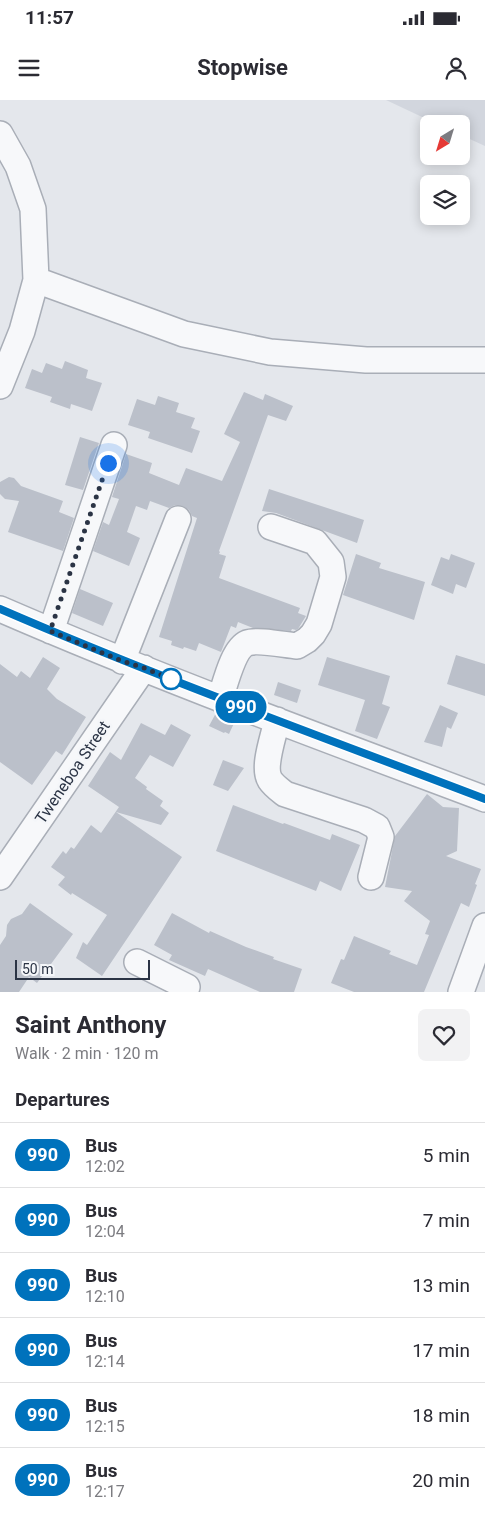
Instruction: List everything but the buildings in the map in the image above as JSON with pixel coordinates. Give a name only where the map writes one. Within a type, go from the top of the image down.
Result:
[{"type":"street","points":[[0,134],[18,166],[33,209],[36,280],[22,332],[0,386]]},
{"type":"street","points":[[36,280],[184,334],[270,352],[366,360],[485,360]]},
{"type":"street","points":[[50,631],[114,444]]},
{"type":"street","name":"Tweneboa Street","points":[[0,877],[133,664],[178,519]]},
{"type":"street","points":[[220,698],[235,655],[240,647],[248,642],[297,646],[303,644],[313,634],[319,624],[333,577],[331,562],[315,542],[271,527]]},
{"type":"street","points":[[0,609],[133,664],[485,799]]},
{"type":"street","points":[[277,720],[266,770],[270,779],[285,794],[364,820],[377,828],[381,838],[371,877]]},
{"type":"street","points":[[461,992],[485,926]]},
{"type":"street","points":[[137,962],[190,990]]},
{"type":"shaded area","points":[[386,100],[485,100],[485,146],[470,139],[470,115],[420,116]]},
{"type":"bus line","name":"990","points":[[0,609],[122,661],[485,799]]},
{"type":"route","points":[[108,463],[50,631],[174,680],[171,679]]}]
